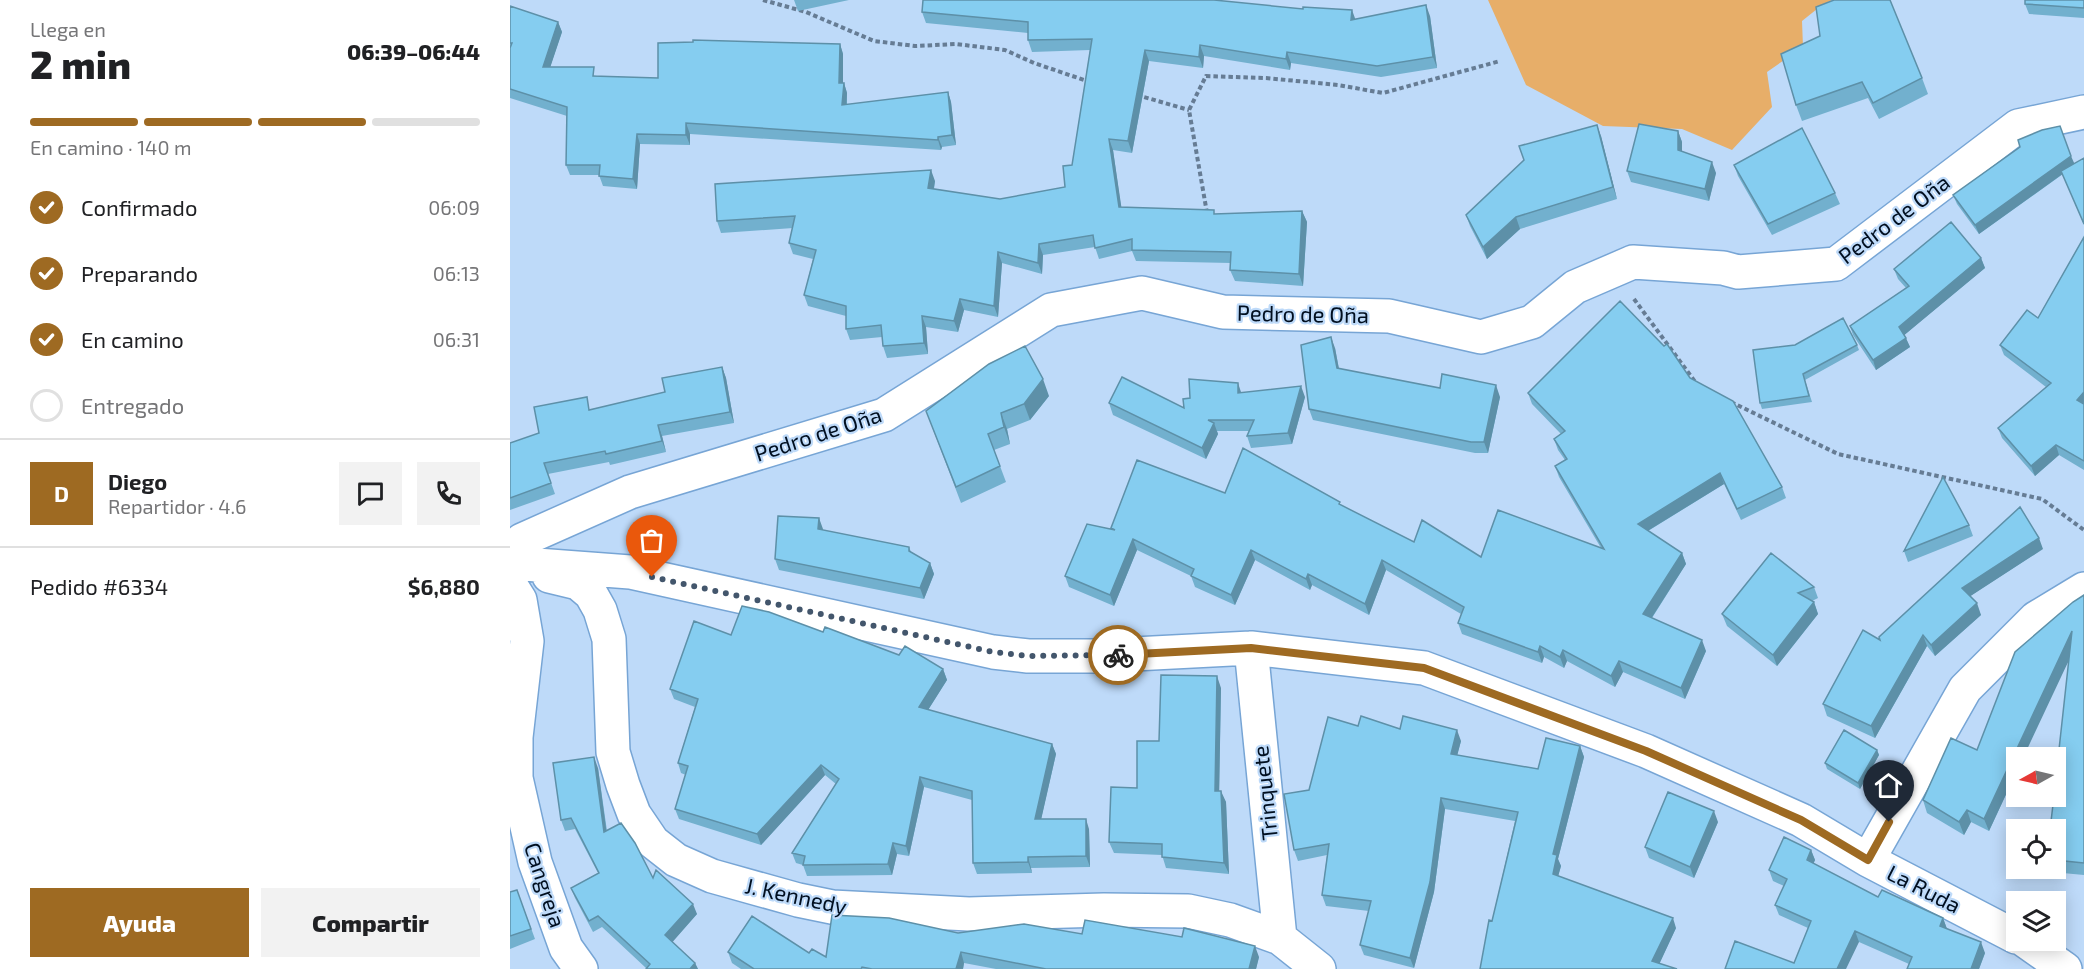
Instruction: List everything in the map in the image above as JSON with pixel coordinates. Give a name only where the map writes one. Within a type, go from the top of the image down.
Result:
[{"type":"street","name":"Pedro de Oña","points":[[510,550],[522,540],[630,492],[884,415],[1051,310],[1142,293],[1223,312],[1389,316],[1481,337],[1532,322],[1575,287],[1633,262],[1724,267],[1738,272],[1836,264],[2018,126],[2084,112]]},
{"type":"street","name":"La Ruda","points":[[510,565],[630,572],[993,652],[1016,655],[1095,656],[1251,648],[1424,668],[1646,751],[1801,820],[2006,938]]},
{"type":"street","name":"J. Kennedy","points":[[510,565],[578,583],[591,594],[600,610],[609,639],[613,752],[623,785],[634,814],[653,842],[676,860],[712,876],[832,907],[969,914],[1104,910],[1188,911],[1230,920],[1280,938],[1319,969]]},
{"type":"street","name":"Cangreja","points":[[510,584],[520,600],[527,641],[516,736],[516,778],[535,862],[566,948],[581,969]]},
{"type":"street","points":[[1868,860],[1965,689],[2036,618],[2084,590]]},
{"type":"street","name":"Trinquete","points":[[1251,648],[1280,938]]},
{"type":"street","name":"La Ruda","points":[[2029,951],[2065,969]]},
{"type":"path","points":[[763,0],[806,12],[874,41],[915,46],[956,44],[1005,50],[1034,63],[1099,85]]},
{"type":"path","points":[[1208,222],[1189,110],[1206,76],[1266,78],[1338,85],[1383,93],[1500,61]]},
{"type":"path","points":[[1129,93],[1189,110]]},
{"type":"path","points":[[1613,270],[1700,388]]},
{"type":"path","points":[[1721,398],[1838,454],[2042,499],[2084,530]]},
{"type":"shaded area","points":[[1488,0],[1832,0],[1802,21],[1803,47],[1767,72],[1772,107],[1732,150],[1682,129],[1603,126],[1526,85]]},
{"type":"building","points":[[923,0],[1214,0],[1303,9],[1303,7],[1352,10],[1351,20],[1426,5],[1433,57],[1377,66],[1287,52],[1286,59],[1200,45],[1199,57],[1145,50],[1128,141],[1109,139],[1119,207],[1214,210],[1214,214],[1302,211],[1299,274],[1230,270],[1231,252],[1132,250],[1132,239],[1095,248],[1093,235],[1039,244],[1038,263],[998,252],[994,306],[960,299],[954,321],[922,316],[924,343],[883,346],[881,325],[846,329],[846,306],[804,295],[816,250],[789,243],[795,216],[717,221],[715,184],[931,170],[928,188],[1000,199],[1065,187],[1063,166],[1072,165],[1092,39],[1028,40],[1028,22],[922,12]]},
{"type":"building","points":[[1834,0],[1890,0],[1922,78],[1873,103],[1862,82],[1796,105],[1781,54],[1820,36],[1816,7]]},
{"type":"building","points":[[2025,0],[2084,0],[2084,8],[2025,4]]},
{"type":"building","points":[[510,6],[558,22],[543,67],[594,67],[593,76],[658,78],[658,43],[693,42],[693,40],[840,44],[839,83],[844,83],[842,105],[948,92],[952,135],[938,137],[938,140],[686,123],[686,135],[637,134],[633,179],[599,176],[600,165],[566,165],[567,107],[510,89],[512,43],[510,43]]},
{"type":"building","points":[[1639,124],[1678,131],[1678,150],[1712,162],[1705,189],[1627,171]]},
{"type":"building","points":[[1597,125],[1613,187],[1516,217],[1483,247],[1466,215],[1524,160],[1519,146]]},
{"type":"building","points":[[2060,126],[2071,156],[1975,225],[1953,195],[2020,147],[2018,140],[2042,130]]},
{"type":"building","points":[[1802,128],[1835,193],[1768,224],[1734,165]]},
{"type":"building","points":[[2084,158],[2084,224],[2061,171]]},
{"type":"building","points":[[1951,222],[1981,258],[1899,327],[1906,338],[1873,360],[1850,326],[1909,286],[1894,269]]},
{"type":"building","points":[[2084,237],[2084,392],[2077,400],[2084,404],[2084,461],[2056,445],[2031,466],[1998,428],[2051,383],[2000,345],[2027,310],[2038,318]]},
{"type":"building","points":[[1620,301],[1664,346],[1667,344],[1690,378],[1733,401],[1782,487],[1737,509],[1720,473],[1638,524],[1682,553],[1643,614],[1702,640],[1681,688],[1619,661],[1611,676],[1563,650],[1560,657],[1540,646],[1538,652],[1458,623],[1464,607],[1382,560],[1365,604],[1308,574],[1306,579],[1251,550],[1231,595],[1191,576],[1194,569],[1133,539],[1110,595],[1065,576],[1087,524],[1115,530],[1111,528],[1137,460],[1225,493],[1243,448],[1340,502],[1339,504],[1414,542],[1422,520],[1481,557],[1498,510],[1604,549],[1555,466],[1567,459],[1554,439],[1565,431],[1528,393]]},
{"type":"building","points":[[1843,318],[1857,345],[1803,374],[1809,396],[1760,403],[1753,350],[1795,345]]},
{"type":"building","points":[[1331,337],[1337,368],[1440,388],[1442,374],[1496,385],[1484,442],[1471,442],[1309,409],[1301,345]]},
{"type":"building","points":[[1025,346],[1043,379],[1024,404],[1001,413],[1004,427],[988,434],[1000,466],[956,487],[926,411],[989,364]]},
{"type":"building","points":[[722,367],[730,412],[658,425],[662,441],[606,454],[605,451],[544,463],[551,483],[510,498],[510,443],[539,433],[534,407],[587,397],[589,410],[665,392],[662,378]]},
{"type":"building","points":[[1122,377],[1184,408],[1183,399],[1190,398],[1189,379],[1238,383],[1238,393],[1301,386],[1288,433],[1247,436],[1254,420],[1208,420],[1214,423],[1202,448],[1109,403]]},
{"type":"building","points":[[1943,477],[1969,525],[1904,551]]},
{"type":"building","points":[[2020,507],[2039,538],[1962,588],[1977,603],[1931,645],[1923,635],[1871,726],[1823,704],[1863,630],[1880,640],[1879,637]]},
{"type":"building","points":[[778,516],[819,518],[818,529],[909,547],[909,551],[930,563],[920,588],[775,559]]},
{"type":"building","points":[[1771,553],[1814,587],[1798,593],[1814,602],[1773,655],[1722,614]]},
{"type":"building","points":[[2084,595],[2084,863],[2066,861],[2066,819],[2051,819],[2053,807],[2066,807],[2066,747],[2059,747],[2072,631],[2018,747],[2006,747],[2006,772],[1984,819],[1967,810],[1959,822],[1923,800],[1951,738],[1977,750],[2015,652]]},
{"type":"building","points":[[742,606],[769,612],[823,632],[825,627],[899,655],[905,646],[943,669],[919,707],[1052,744],[1035,819],[1086,819],[1086,856],[1028,857],[1028,862],[973,863],[972,791],[920,777],[906,846],[893,843],[888,864],[803,865],[805,856],[792,853],[839,779],[821,765],[757,834],[675,809],[688,766],[678,763],[698,699],[670,689],[694,621],[731,635]]},
{"type":"building","points":[[1161,675],[1217,676],[1215,791],[1221,791],[1224,863],[1162,857],[1162,844],[1109,842],[1111,787],[1137,788],[1137,741],[1159,741]]},
{"type":"building","points":[[1361,716],[1400,729],[1403,716],[1457,730],[1451,754],[1538,769],[1546,738],[1580,746],[1553,854],[1557,855],[1553,874],[1673,918],[1652,961],[1677,969],[1480,969],[1489,920],[1492,921],[1518,812],[1441,798],[1430,882],[1410,958],[1360,945],[1371,901],[1322,895],[1329,844],[1294,850],[1284,794],[1309,790],[1328,717],[1358,726]]},
{"type":"building","points":[[1844,730],[1877,750],[1858,783],[1825,763]]},
{"type":"building","points":[[594,757],[604,832],[621,823],[635,843],[653,878],[656,870],[693,904],[665,935],[695,963],[690,969],[646,969],[650,964],[598,916],[589,921],[571,888],[599,873],[571,818],[561,820],[553,763]]},
{"type":"building","points":[[1668,792],[1714,811],[1690,867],[1645,847]]},
{"type":"building","points":[[1784,837],[1811,850],[1807,860],[1878,897],[1882,890],[1943,918],[1940,926],[1981,942],[1971,969],[1907,969],[1912,957],[1855,931],[1837,969],[1725,969],[1735,941],[1794,963],[1811,921],[1775,905],[1787,879],[1769,870]]},
{"type":"building","points":[[517,890],[531,929],[510,936],[510,892]]},
{"type":"building","points":[[832,915],[889,918],[958,933],[1024,924],[1082,934],[1085,920],[1182,937],[1184,928],[1255,946],[1249,969],[1046,969],[961,952],[956,969],[862,967],[861,969],[754,969],[728,952],[752,916],[809,953],[812,949],[826,957]]},
{"type":"way so far","points":[[652,577],[993,652],[1028,656],[1118,655]]},
{"type":"route","points":[[1118,655],[1251,648],[1424,668],[1646,751],[1801,820],[1868,860],[1889,822]]}]
